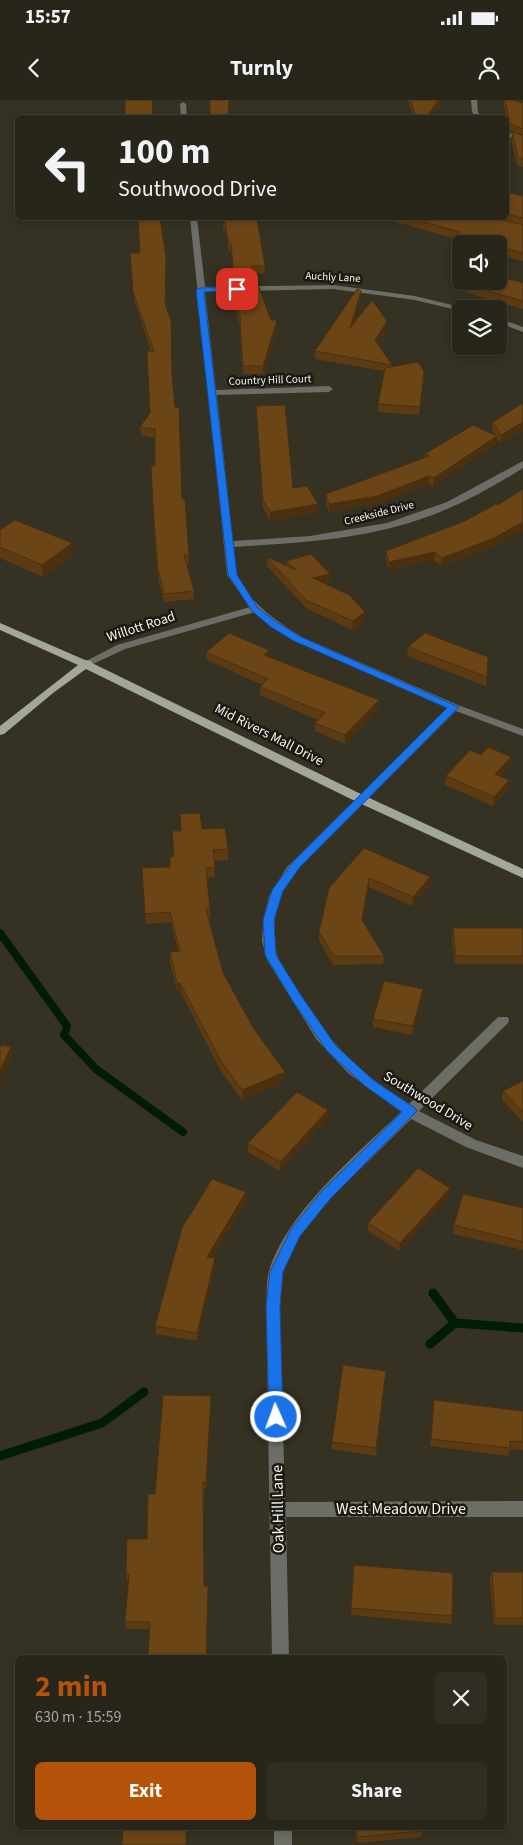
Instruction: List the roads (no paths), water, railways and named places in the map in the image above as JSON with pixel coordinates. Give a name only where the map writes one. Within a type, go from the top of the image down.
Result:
[{"type":"main road","name":"Mid Rivers Mall Drive","points":[[0,626],[86,663],[183,709],[362,799],[523,874]]},
{"type":"main road","name":"Willott Road","points":[[0,732],[86,663]]},
{"type":"street","points":[[474,100],[475,112],[478,115]]},
{"type":"street","points":[[183,104],[184,115]]},
{"type":"street","points":[[509,135],[523,139]]},
{"type":"street","points":[[193,220],[232,575],[255,610],[298,639],[454,707],[523,733]]},
{"type":"street","name":"Auchly Lane","points":[[200,290],[333,287],[407,296],[452,306]]},
{"type":"street","points":[[507,323],[523,330]]},
{"type":"street","name":"Country Hill Court","points":[[212,393],[328,389]]},
{"type":"street","name":"Creekside Drive","points":[[230,544],[320,539],[366,531],[408,520],[438,510],[478,491],[523,464]]},
{"type":"street","name":"Willott Road","points":[[86,663],[121,647],[255,610]]},
{"type":"street","name":"Southwood Drive","points":[[454,707],[296,864],[277,890],[268,920],[270,955],[332,1049],[369,1083],[410,1111],[477,1147],[523,1162]]},
{"type":"street","name":"Oak Hill Lane","points":[[281,1655],[273,1306],[276,1272],[295,1232],[325,1195],[503,1020]]},
{"type":"street","name":"West Meadow Drive","points":[[278,1510],[523,1509]]},
{"type":"street","points":[[283,1830],[283,1845]]},
{"type":"waterway","points":[[0,933],[67,1026],[64,1035],[96,1069],[183,1132]]},
{"type":"waterway","points":[[433,1293],[455,1323]]},
{"type":"waterway","points":[[430,1344],[455,1323]]},
{"type":"waterway","points":[[455,1323],[523,1328]]},
{"type":"waterway","points":[[0,1456],[102,1423],[144,1392]]}]
